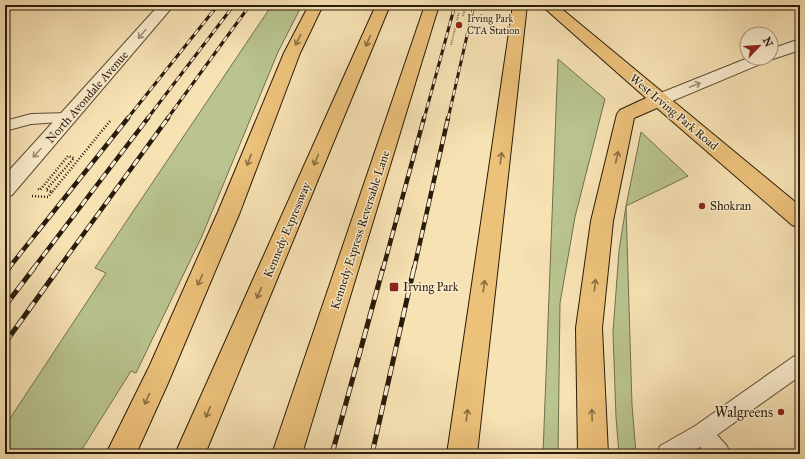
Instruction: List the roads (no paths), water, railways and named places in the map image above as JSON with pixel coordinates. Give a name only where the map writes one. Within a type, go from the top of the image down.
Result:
[{"type":"main road","points":[[121,454],[159,374],[229,212],[292,52],[316,5]]},
{"type":"main road","name":"Kennedy Expressway","points":[[190,454],[383,5]]},
{"type":"main road","name":"Kennedy Express Reversable Lane","points":[[287,454],[432,5]]},
{"type":"main road","points":[[462,454],[520,5]]},
{"type":"main road","name":"West Irving Park Road","points":[[548,5],[658,100],[800,219]]},
{"type":"main road","points":[[593,454],[589,328],[602,221],[626,114],[658,100]]},
{"type":"street","name":"North Avondale Avenue","points":[[5,189],[167,5]]},
{"type":"street","points":[[779,52],[800,44]]},
{"type":"street","points":[[658,100],[744,66]]},
{"type":"lane","points":[[5,126],[31,119],[69,118]]},
{"type":"lane","points":[[668,454],[800,364]]},
{"type":"lane","points":[[702,432],[718,454]]},
{"type":"railway","points":[[127,119],[218,5]]},
{"type":"railway","points":[[147,119],[234,5]]},
{"type":"railway","points":[[167,119],[250,5]]},
{"type":"railway","points":[[424,119],[455,5]]},
{"type":"railway","points":[[448,119],[474,5]]},
{"type":"railway","points":[[8,269],[128,118]]},
{"type":"railway","points":[[33,269],[148,118]]},
{"type":"railway","points":[[58,269],[168,118]]},
{"type":"railway","points":[[383,269],[424,118]]},
{"type":"railway","points":[[414,269],[448,118]]},
{"type":"railway","points":[[5,273],[9,268]]},
{"type":"railway","points":[[5,306],[34,268]]},
{"type":"railway","points":[[5,343],[59,268]]},
{"type":"railway","points":[[332,454],[383,268]]},
{"type":"railway","points":[[372,454],[414,268]]},
{"type":"place","name":"Irving Park CTA Station","points":[[459,25]]},
{"type":"place","name":"Shokran","points":[[702,206]]},
{"type":"place","name":"Irving Park","points":[[394,287]]},
{"type":"place","name":"Walgreens","points":[[781,412]]}]
